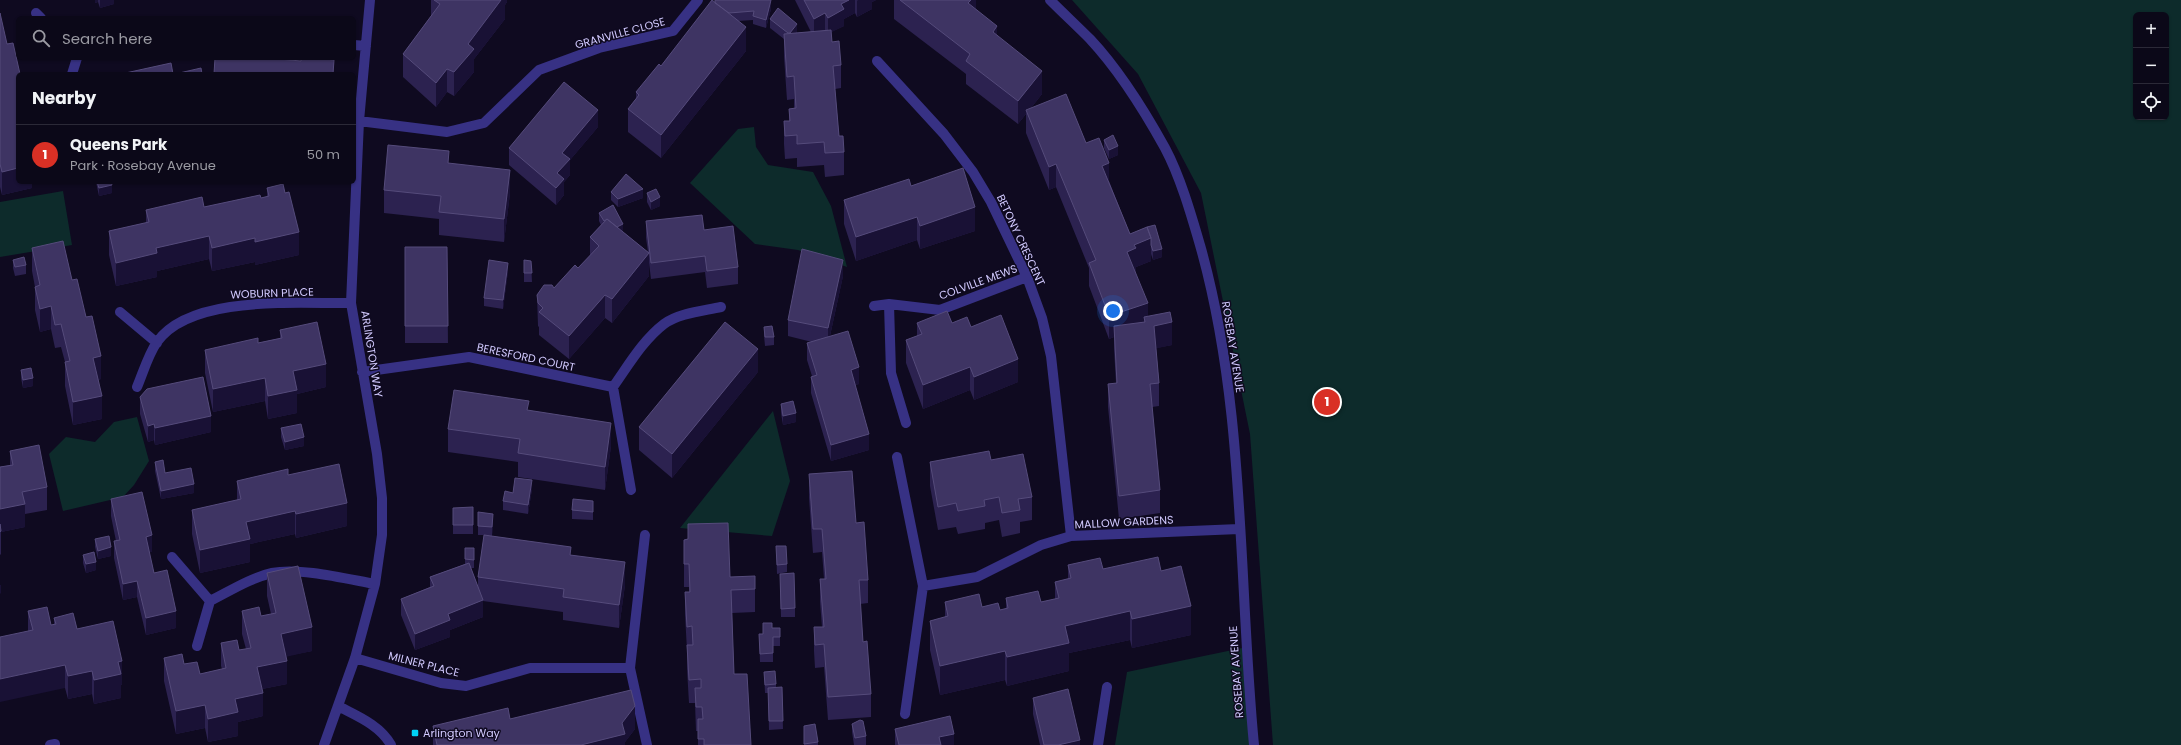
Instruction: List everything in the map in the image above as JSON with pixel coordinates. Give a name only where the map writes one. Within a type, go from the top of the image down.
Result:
[{"type":"street","name":"ARLINGTON WAY","points":[[324,745],[355,658],[375,584],[382,535],[382,498],[377,454],[351,303],[359,121],[370,0]]},
{"type":"street","name":"GRANVILLE CLOSE","points":[[359,121],[447,132],[484,123],[539,70],[599,48],[673,31],[698,0]]},
{"type":"street","name":"ROSEBAY AVENUE","points":[[1050,0],[1091,40],[1133,94],[1166,150],[1192,217],[1210,280],[1222,343],[1234,428],[1239,529],[1254,745]]},
{"type":"street","points":[[356,45],[366,46]]},
{"type":"street","points":[[73,72],[76,60]]},
{"type":"street","name":"BETONY CRESCENT","points":[[877,61],[944,134],[974,172],[991,202],[1027,277],[1042,318],[1051,356],[1071,536]]},
{"type":"street","name":"COLVILLE MEWS","points":[[874,306],[889,304],[940,310],[1027,277]]},
{"type":"street","name":"WOBURN PLACE","points":[[137,387],[157,343],[167,332],[188,318],[231,306],[351,303]]},
{"type":"street","points":[[889,304],[891,373],[906,423]]},
{"type":"street","points":[[631,490],[613,387],[640,350],[665,324],[686,315],[721,307]]},
{"type":"street","points":[[120,312],[157,343]]},
{"type":"street","name":"BERESFORD COURT","points":[[362,372],[469,357],[613,387]]},
{"type":"street","points":[[897,457],[923,586],[905,714]]},
{"type":"street","name":"MALLOW GARDENS","points":[[923,586],[977,577],[1041,545],[1071,536],[1239,529]]},
{"type":"street","points":[[645,535],[630,668],[647,745]]},
{"type":"street","points":[[172,557],[210,601]]},
{"type":"street","points":[[197,646],[210,601],[240,586],[272,573],[299,572],[375,584]]},
{"type":"street","name":"MILNER PLACE","points":[[355,658],[441,682],[466,686],[530,668],[630,668]]},
{"type":"street","points":[[1098,745],[1107,687]]},
{"type":"street","points":[[338,706],[368,721],[387,738],[391,745]]},
{"type":"green space","points":[[1072,0],[2181,0],[2181,745],[1273,745],[1250,434],[1201,193],[1138,74]]},
{"type":"green space","points":[[754,127],[756,147],[768,165],[813,172],[831,206],[847,267],[798,250],[755,244],[690,183],[738,129]]},
{"type":"green space","points":[[63,191],[72,245],[0,257],[0,202]]},
{"type":"green space","points":[[773,411],[790,481],[772,536],[680,528]]},
{"type":"green space","points":[[137,417],[149,461],[134,485],[123,497],[63,511],[49,454],[66,437],[95,442],[114,422]]},
{"type":"green space","points":[[1247,647],[1255,745],[1115,745],[1127,672]]},
{"type":"building","points":[[434,0],[501,0],[468,44],[474,49],[454,72],[447,69],[436,83],[403,54],[440,4]]},
{"type":"building","points":[[712,0],[746,27],[661,135],[628,109],[639,95],[636,92],[659,64],[661,66]]},
{"type":"building","points":[[715,0],[771,0],[766,20],[753,16],[754,11],[729,13],[715,3]]},
{"type":"building","points":[[804,0],[849,0],[841,4],[844,9],[828,18],[825,13],[814,19]]},
{"type":"building","points":[[900,0],[971,0],[968,3],[997,26],[993,32],[1042,71],[1018,101],[966,61],[970,54]]},
{"type":"building","points":[[778,8],[797,24],[790,33],[770,19]]},
{"type":"building","points":[[0,13],[7,44],[13,43],[20,72],[16,72],[16,168],[2,172],[0,164]]},
{"type":"building","points":[[831,30],[832,42],[839,41],[841,65],[833,66],[839,136],[843,136],[844,152],[825,153],[824,142],[797,144],[797,135],[785,136],[784,121],[790,121],[789,109],[796,108],[794,76],[787,77],[784,34]]},
{"type":"building","points":[[215,60],[334,60],[333,72],[214,72]]},
{"type":"building","points":[[171,63],[173,72],[130,72]]},
{"type":"building","points":[[201,68],[202,72],[184,72]]},
{"type":"building","points":[[564,82],[598,110],[562,153],[570,159],[557,173],[564,179],[556,188],[509,148]]},
{"type":"building","points":[[1066,94],[1086,143],[1099,138],[1109,163],[1102,166],[1130,234],[1147,227],[1151,238],[1134,245],[1136,248],[1127,252],[1148,303],[1109,316],[1089,263],[1096,260],[1056,164],[1049,167],[1026,110]]},
{"type":"building","points":[[1113,135],[1118,146],[1109,150],[1104,140]]},
{"type":"building","points":[[388,145],[449,151],[448,163],[510,170],[504,219],[439,212],[441,196],[384,190]]},
{"type":"building","points":[[963,168],[975,207],[920,226],[917,217],[856,237],[844,200],[909,179],[911,186]]},
{"type":"building","points":[[626,174],[643,189],[618,199],[611,192]]},
{"type":"building","points":[[98,184],[112,185],[99,188]]},
{"type":"building","points":[[283,184],[285,193],[289,192],[299,232],[255,242],[255,238],[212,248],[209,236],[156,248],[157,253],[116,263],[109,231],[149,222],[146,210],[202,197],[204,207],[260,195],[261,198],[269,196],[267,188]]},
{"type":"building","points":[[656,189],[660,197],[651,202],[647,193]]},
{"type":"building","points":[[613,205],[623,224],[617,227],[607,219],[604,221],[599,213]]},
{"type":"building","points":[[702,215],[704,230],[733,226],[738,267],[707,271],[705,256],[651,263],[646,221]]},
{"type":"building","points":[[607,219],[649,253],[612,299],[605,295],[569,336],[539,312],[543,308],[538,303],[537,295],[544,285],[552,285],[554,288],[575,265],[578,268],[599,246],[590,237]]},
{"type":"building","points":[[1155,225],[1162,249],[1153,251],[1151,238],[1147,227]]},
{"type":"building","points":[[63,241],[72,280],[77,279],[86,317],[92,316],[101,356],[93,358],[102,396],[73,402],[65,362],[70,361],[61,324],[55,325],[51,306],[40,309],[35,287],[40,285],[32,248]]},
{"type":"building","points":[[405,247],[447,247],[448,326],[405,326]]},
{"type":"building","points":[[802,249],[843,260],[828,328],[788,320]]},
{"type":"building","points":[[24,257],[26,265],[15,267],[13,260]]},
{"type":"building","points":[[489,260],[508,263],[503,300],[484,298]]},
{"type":"building","points":[[524,260],[531,261],[532,273],[524,273]]},
{"type":"building","points":[[947,311],[952,323],[967,317],[971,327],[1001,315],[1018,359],[974,377],[970,367],[923,385],[906,340],[922,334],[917,323]]},
{"type":"building","points":[[1170,312],[1172,322],[1154,326],[1159,383],[1150,384],[1160,490],[1119,496],[1108,384],[1117,383],[1114,326],[1145,322],[1144,317]]},
{"type":"building","points":[[317,322],[326,364],[293,371],[297,390],[268,396],[265,378],[213,389],[205,350],[258,338],[258,343],[282,338],[280,330]]},
{"type":"building","points":[[725,322],[758,349],[672,454],[639,427]]},
{"type":"building","points":[[772,326],[774,337],[765,337],[764,327]]},
{"type":"building","points":[[848,331],[859,367],[851,370],[869,434],[831,445],[811,377],[817,375],[807,343]]},
{"type":"building","points":[[31,368],[33,378],[23,380],[21,370]]},
{"type":"building","points":[[203,377],[211,416],[155,428],[154,424],[148,426],[140,397],[147,389]]},
{"type":"building","points":[[454,390],[529,401],[527,410],[611,423],[605,467],[518,453],[520,439],[448,429]]},
{"type":"building","points":[[793,401],[796,413],[783,416],[781,404]]},
{"type":"building","points":[[301,424],[304,437],[285,442],[281,428]]},
{"type":"building","points":[[39,445],[47,487],[22,492],[25,504],[0,509],[0,467],[13,465],[10,451]]},
{"type":"building","points":[[989,451],[991,460],[1023,454],[1032,497],[1018,499],[1020,510],[1002,513],[999,497],[984,500],[985,506],[958,511],[956,503],[938,507],[930,462]]},
{"type":"building","points":[[163,460],[165,473],[191,468],[194,484],[161,491],[155,462]]},
{"type":"building","points":[[339,464],[347,503],[296,514],[295,511],[246,522],[250,539],[200,550],[192,510],[241,499],[237,481],[288,469],[288,475]]},
{"type":"building","points":[[852,471],[856,523],[864,522],[868,580],[859,580],[863,642],[867,641],[871,694],[828,697],[824,644],[815,645],[814,627],[824,627],[820,579],[826,579],[822,529],[813,529],[809,474]]},
{"type":"building","points":[[515,478],[532,480],[528,505],[503,501],[505,491],[513,493]]},
{"type":"building","points":[[142,492],[152,535],[146,537],[154,573],[167,570],[176,611],[146,618],[137,581],[123,584],[114,541],[120,540],[111,499]]},
{"type":"building","points":[[573,499],[593,501],[593,512],[572,510]]},
{"type":"building","points":[[473,507],[473,525],[453,525],[453,508]]},
{"type":"building","points":[[478,512],[493,514],[492,527],[478,526]]},
{"type":"building","points":[[728,523],[730,577],[755,576],[755,589],[731,590],[734,674],[747,674],[751,745],[704,745],[704,739],[698,739],[698,719],[703,719],[702,707],[696,707],[695,688],[701,688],[701,679],[689,680],[687,645],[693,645],[692,626],[687,627],[685,592],[690,592],[689,564],[684,564],[684,540],[688,539],[688,524]]},
{"type":"building","points":[[484,535],[571,547],[570,555],[625,562],[619,605],[563,597],[564,589],[478,577]]},
{"type":"building","points":[[109,536],[111,547],[98,551],[95,539]]},
{"type":"building","points":[[776,546],[786,546],[787,564],[777,565]]},
{"type":"building","points":[[465,548],[474,548],[474,560],[465,559]]},
{"type":"building","points":[[94,552],[96,562],[86,564],[83,555]]},
{"type":"building","points":[[1158,557],[1161,571],[1181,566],[1191,606],[1132,619],[1130,611],[1065,626],[1069,643],[1007,657],[1005,651],[940,666],[930,621],[948,616],[945,602],[979,594],[982,607],[998,603],[1000,610],[1008,608],[1006,598],[1038,591],[1041,602],[1059,598],[1055,582],[1071,578],[1068,565],[1100,558],[1103,569]]},
{"type":"building","points":[[469,563],[483,600],[448,614],[450,620],[415,634],[401,599],[434,586],[430,577]]},
{"type":"building","points":[[298,566],[312,627],[281,634],[287,661],[257,667],[263,693],[235,699],[238,712],[208,719],[205,705],[176,711],[164,658],[182,654],[184,664],[197,662],[200,674],[226,668],[221,643],[237,640],[239,650],[251,648],[242,611],[259,607],[261,616],[276,613],[267,573]]},
{"type":"building","points":[[794,573],[795,608],[781,609],[780,574]]},
{"type":"building","points":[[47,607],[51,625],[56,624],[54,618],[73,613],[77,629],[113,621],[122,661],[118,662],[121,674],[94,680],[92,671],[68,676],[65,665],[0,679],[0,637],[33,630],[28,611]]},
{"type":"building","points":[[763,623],[772,623],[772,628],[780,628],[780,637],[773,637],[773,653],[760,654],[759,634],[763,634]]},
{"type":"building","points":[[775,671],[776,684],[765,685],[764,672]]},
{"type":"building","points":[[782,687],[783,721],[769,721],[768,688]]},
{"type":"building","points":[[1068,689],[1080,740],[1058,745],[1044,745],[1033,698]]},
{"type":"building","points":[[631,690],[635,706],[622,723],[625,734],[581,745],[437,745],[433,726],[508,708],[510,719]]},
{"type":"building","points":[[950,716],[954,734],[939,737],[941,745],[899,745],[895,729]]},
{"type":"building","points":[[860,720],[863,721],[866,736],[855,738],[852,724]]},
{"type":"building","points":[[815,724],[818,742],[804,744],[804,726]]},
{"type":"place","name":"Queens Park","points":[[1327,402]]},
{"type":"place","name":"Arlington Way","points":[[415,733]]}]
